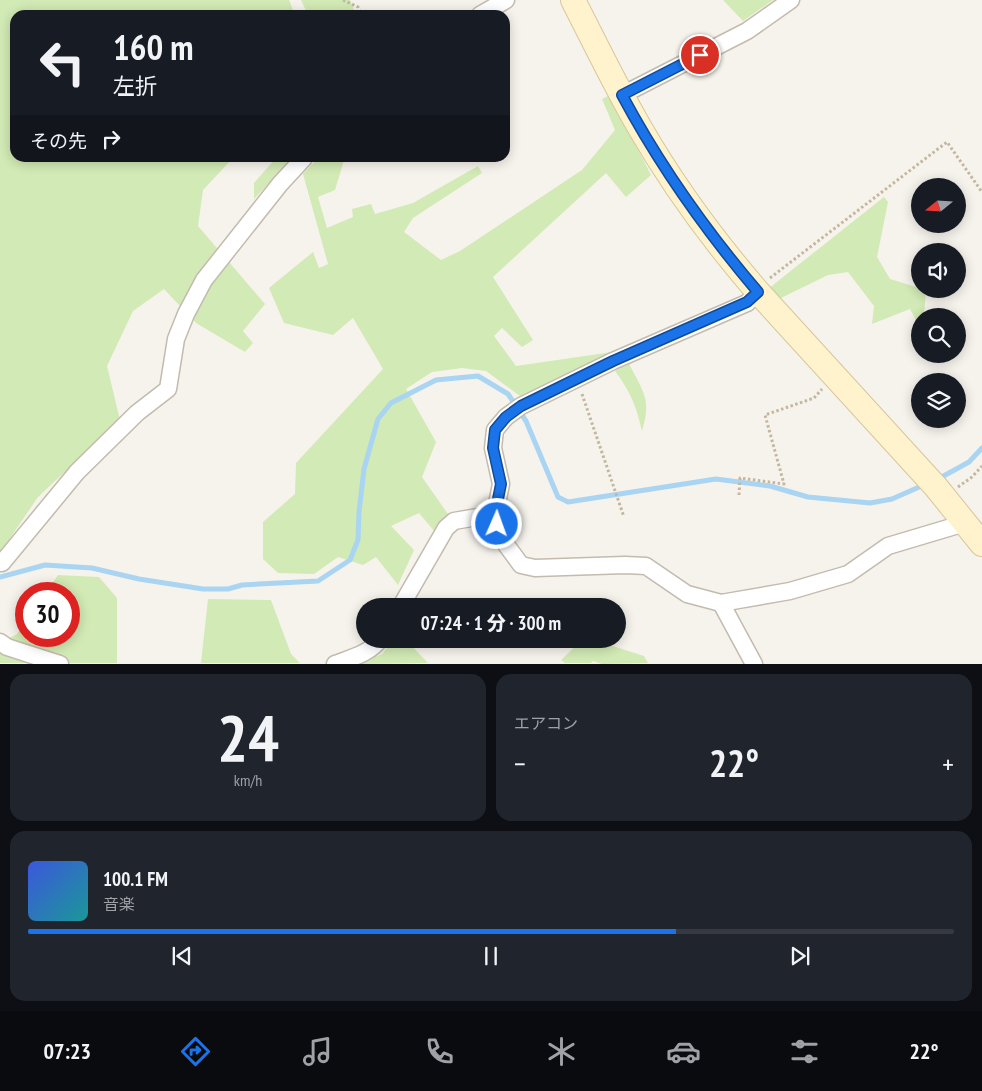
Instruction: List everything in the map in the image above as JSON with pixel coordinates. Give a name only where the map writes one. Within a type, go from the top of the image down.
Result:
[{"type":"street","points":[[489,10],[506,0]]},
{"type":"street","points":[[573,0],[640,128],[685,199],[730,260],[935,486],[982,544]]},
{"type":"street","points":[[622,95],[747,31],[791,0]]},
{"type":"street","points":[[0,563],[2,563],[77,472],[137,413],[168,389],[176,339],[186,314],[204,280],[280,184],[300,162]]},
{"type":"street","points":[[758,292],[747,302],[613,361],[521,406],[506,417],[495,430],[493,448],[501,484],[495,514],[499,535],[520,566],[535,568],[646,566],[687,594],[721,603],[790,591],[848,574],[888,546],[965,523]]},
{"type":"street","points":[[406,598],[446,528],[454,521],[495,514]]},
{"type":"street","points":[[721,603],[754,664]]},
{"type":"street","points":[[0,642],[7,647],[60,664]]},
{"type":"street","points":[[335,664],[371,648]]},
{"type":"path","points":[[343,0],[358,7],[360,10]]},
{"type":"path","points":[[758,292],[763,285],[793,260],[947,142],[982,192]]},
{"type":"path","points":[[739,494],[740,478],[784,484],[765,415],[814,398],[835,376]]},
{"type":"path","points":[[577,379],[624,517]]},
{"type":"path","points":[[935,486],[972,477],[982,466]]},
{"type":"green space","points":[[0,0],[289,0],[293,10],[10,10],[10,162],[229,162],[203,190],[198,226],[265,304],[243,331],[253,343],[245,352],[196,323],[164,289],[133,311],[107,366],[120,420],[38,497],[0,553]]},
{"type":"green space","points":[[301,0],[350,0],[354,10],[306,10]]},
{"type":"green space","points":[[723,0],[773,0],[743,21]]},
{"type":"green space","points":[[610,95],[651,175],[626,197],[606,173],[493,277],[533,340],[522,347],[502,328],[494,336],[516,366],[619,351],[520,396],[486,371],[462,368],[432,372],[406,389],[436,442],[422,477],[450,517],[435,532],[419,513],[391,526],[414,550],[398,585],[376,557],[363,565],[338,557],[314,574],[278,573],[263,559],[263,522],[295,494],[296,463],[383,369],[353,318],[333,335],[284,323],[269,288],[313,252],[319,268],[328,264],[303,174],[314,162],[343,162],[335,190],[318,197],[327,228],[353,217],[352,209],[371,204],[375,214],[413,203],[478,166],[482,173],[413,218],[404,232],[441,260],[460,251],[582,170],[615,130],[602,99]]},
{"type":"green space","points":[[272,162],[288,162],[254,199],[254,183]]},
{"type":"green space","points":[[884,197],[888,202],[877,257],[890,279],[911,285],[911,298],[925,298],[925,308],[911,308],[911,311],[910,309],[872,324],[874,306],[848,272],[828,275],[779,299],[768,289]]},
{"type":"green space","points":[[629,364],[642,389],[646,403],[642,431],[632,400],[615,371]]},
{"type":"green space","points":[[58,575],[99,577],[117,598],[117,663],[0,663],[0,643],[15,635],[15,647],[80,647],[80,582],[53,582]]},
{"type":"green space","points":[[208,599],[271,600],[291,654],[300,663],[201,663]]},
{"type":"green space","points":[[387,648],[414,648],[428,663],[358,664],[382,654]]},
{"type":"green space","points":[[574,648],[619,648],[644,656],[648,663],[602,664],[593,661],[591,663],[565,663],[561,660]]},
{"type":"waterway","points":[[0,577],[45,565],[92,568],[139,579],[203,589],[228,589],[242,585],[318,581],[350,560],[358,540],[364,469],[378,419],[391,403],[436,380],[478,376],[508,394],[526,421],[558,497],[568,502],[716,479],[770,486],[808,497],[870,503],[892,499],[926,484]]},
{"type":"waterway","points":[[938,479],[969,462],[982,448]]},
{"type":"route","points":[[497,524],[495,514],[501,484],[493,448],[495,430],[506,417],[521,406],[613,361],[747,302],[758,292],[730,260],[685,199],[640,128],[622,95],[700,55]]}]
